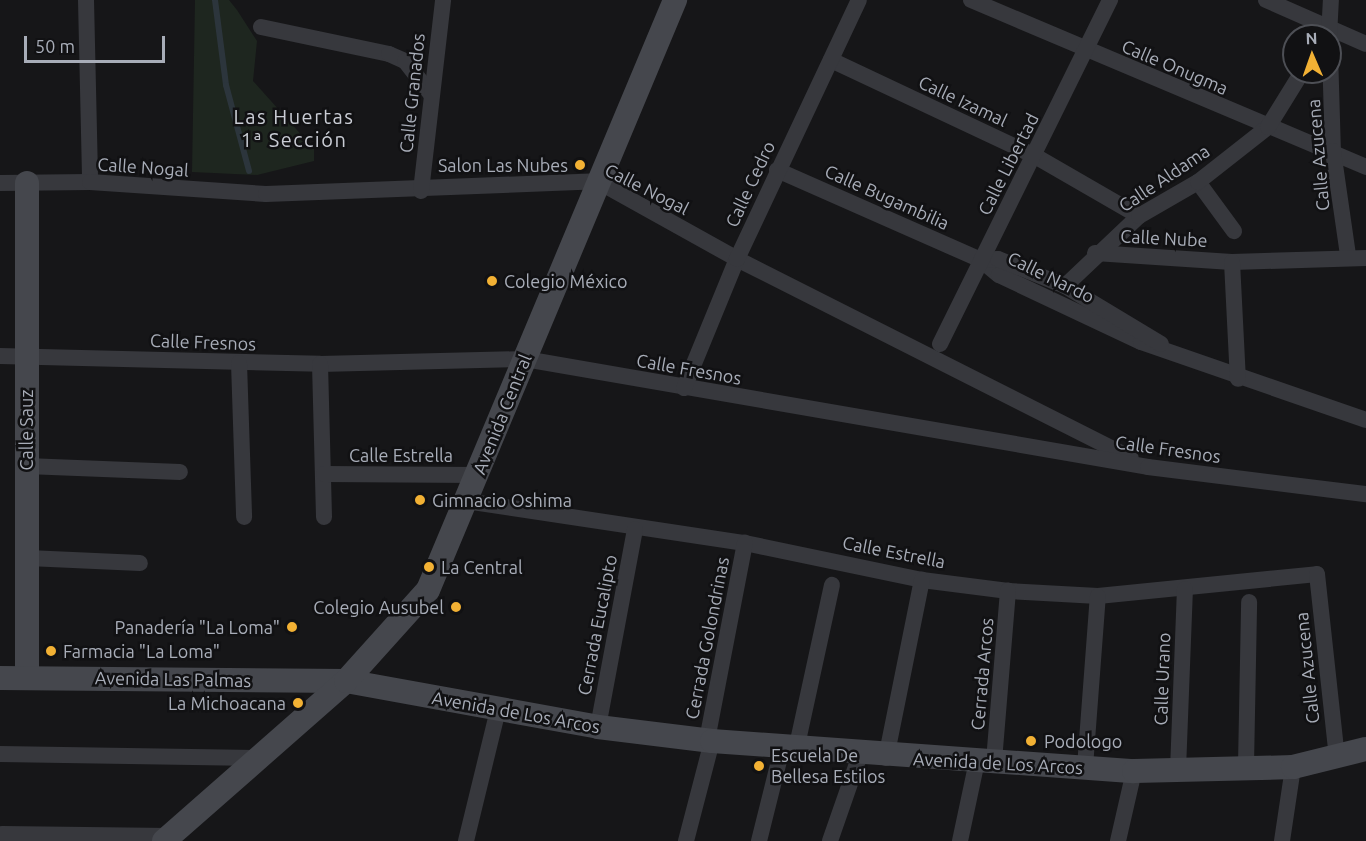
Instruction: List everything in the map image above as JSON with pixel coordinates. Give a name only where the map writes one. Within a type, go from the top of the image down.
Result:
[{"type":"street","points":[[86,0],[90,182]]},
{"type":"street","name":"Calle Granados","points":[[421,191],[430,93],[443,0]]},
{"type":"street","name":"Avenida Central","points":[[167,838],[346,681],[428,590],[597,181],[675,0]]},
{"type":"street","name":"Calle Cedro","points":[[684,388],[737,259],[777,170],[859,0]]},
{"type":"street","name":"Calle Onugma","points":[[971,0],[1084,51],[1366,167]]},
{"type":"street","name":"Calle Libertad","points":[[940,344],[1035,156],[1110,0]]},
{"type":"street","points":[[1266,0],[1311,24]]},
{"type":"street","points":[[1329,24],[1331,0]]},
{"type":"street","points":[[261,27],[389,54],[405,61],[430,93]]},
{"type":"street","points":[[1342,37],[1366,44]]},
{"type":"street","name":"Calle Izamal","points":[[831,60],[1035,156],[1139,216]]},
{"type":"street","name":"Calle Aldama","points":[[1065,286],[1095,254],[1139,216],[1198,182],[1268,127],[1295,84]]},
{"type":"street","name":"Calle Azucena","points":[[1331,84],[1333,152],[1348,255]]},
{"type":"street","name":"Calle Bugambilia","points":[[777,170],[981,260]]},
{"type":"street","name":"Calle Nogal","points":[[0,183],[90,182],[266,194],[421,191],[597,181],[737,259],[1148,467]]},
{"type":"street","name":"Calle Nube","points":[[1198,182],[1234,231]]},
{"type":"street","name":"Calle Sauz","points":[[27,183],[27,677]]},
{"type":"street","name":"Calle Nube","points":[[1095,254],[1232,262],[1348,255],[1366,258]]},
{"type":"street","name":"Calle Nardo","points":[[981,260],[998,259],[1065,286],[1169,350]]},
{"type":"street","name":"Calle Nardo","points":[[981,260],[999,275],[1238,379],[1366,420]]},
{"type":"street","name":"Calle Nube","points":[[1232,262],[1238,379]]},
{"type":"street","name":"Calle Fresnos","points":[[0,356],[320,364],[525,359],[1148,467],[1366,494]]},
{"type":"street","points":[[239,363],[244,517]]},
{"type":"street","points":[[320,364],[324,517]]},
{"type":"street","points":[[26,466],[180,472]]},
{"type":"street","name":"Calle Estrella","points":[[324,474],[477,475]]},
{"type":"street","name":"Calle Estrella","points":[[466,501],[635,529],[745,543],[922,580],[1008,591],[1098,596],[1317,574]]},
{"type":"street","name":"Cerrada Eucalipto","points":[[598,727],[635,529]]},
{"type":"street","name":"Cerrada Golondrinas","points":[[686,841],[710,741],[745,543]]},
{"type":"street","points":[[28,558],[140,563]]},
{"type":"street","name":"Calle Azucena","points":[[1317,574],[1337,758]]},
{"type":"street","points":[[886,758],[922,580]]},
{"type":"street","points":[[759,841],[789,749],[832,585]]},
{"type":"street","name":"Calle Urano","points":[[1178,770],[1185,589]]},
{"type":"street","name":"Cerrada Arcos","points":[[960,841],[985,761],[1008,591]]},
{"type":"street","points":[[1085,767],[1098,596]]},
{"type":"street","points":[[1246,765],[1250,602]]},
{"type":"street","name":"Avenida Las Palmas","points":[[0,679],[27,677],[346,681]]},
{"type":"street","name":"Avenida de Los Arcos","points":[[346,681],[598,727],[710,741],[886,758],[985,761],[1134,771],[1246,765],[1293,767],[1366,749]]},
{"type":"street","points":[[466,841],[498,710]]},
{"type":"street","points":[[0,754],[259,758]]},
{"type":"street","points":[[830,841],[860,755]]},
{"type":"street","points":[[1282,841],[1293,767]]},
{"type":"street","points":[[1118,841],[1134,771]]},
{"type":"street","points":[[2,834],[167,838]]},
{"type":"shaded area","points":[[195,0],[229,0],[237,10],[257,41],[253,81],[314,149],[314,161],[257,175],[192,172]]},
{"type":"waterway","points":[[215,0],[226,85],[249,171]]},
{"type":"place","name":"Salon Las Nubes","points":[[580,165]]},
{"type":"place","name":"Colegio México","points":[[492,281]]},
{"type":"place","name":"Gimnacio Oshima","points":[[420,500]]},
{"type":"place","name":"La Central","points":[[429,567]]},
{"type":"place","name":"Colegio Ausubel","points":[[456,607]]},
{"type":"place","name":"Panadería \"La Loma\"","points":[[292,627]]},
{"type":"place","name":"Farmacia \"La Loma\"","points":[[51,651]]},
{"type":"place","name":"La Michoacana","points":[[298,703]]},
{"type":"place","name":"Podologo","points":[[1031,741]]},
{"type":"place","name":"Escuela De Bellesa Estilos","points":[[759,766]]},
{"type":"district","name":"Las Huertas 1ª Sección","points":[[294,128]]}]
